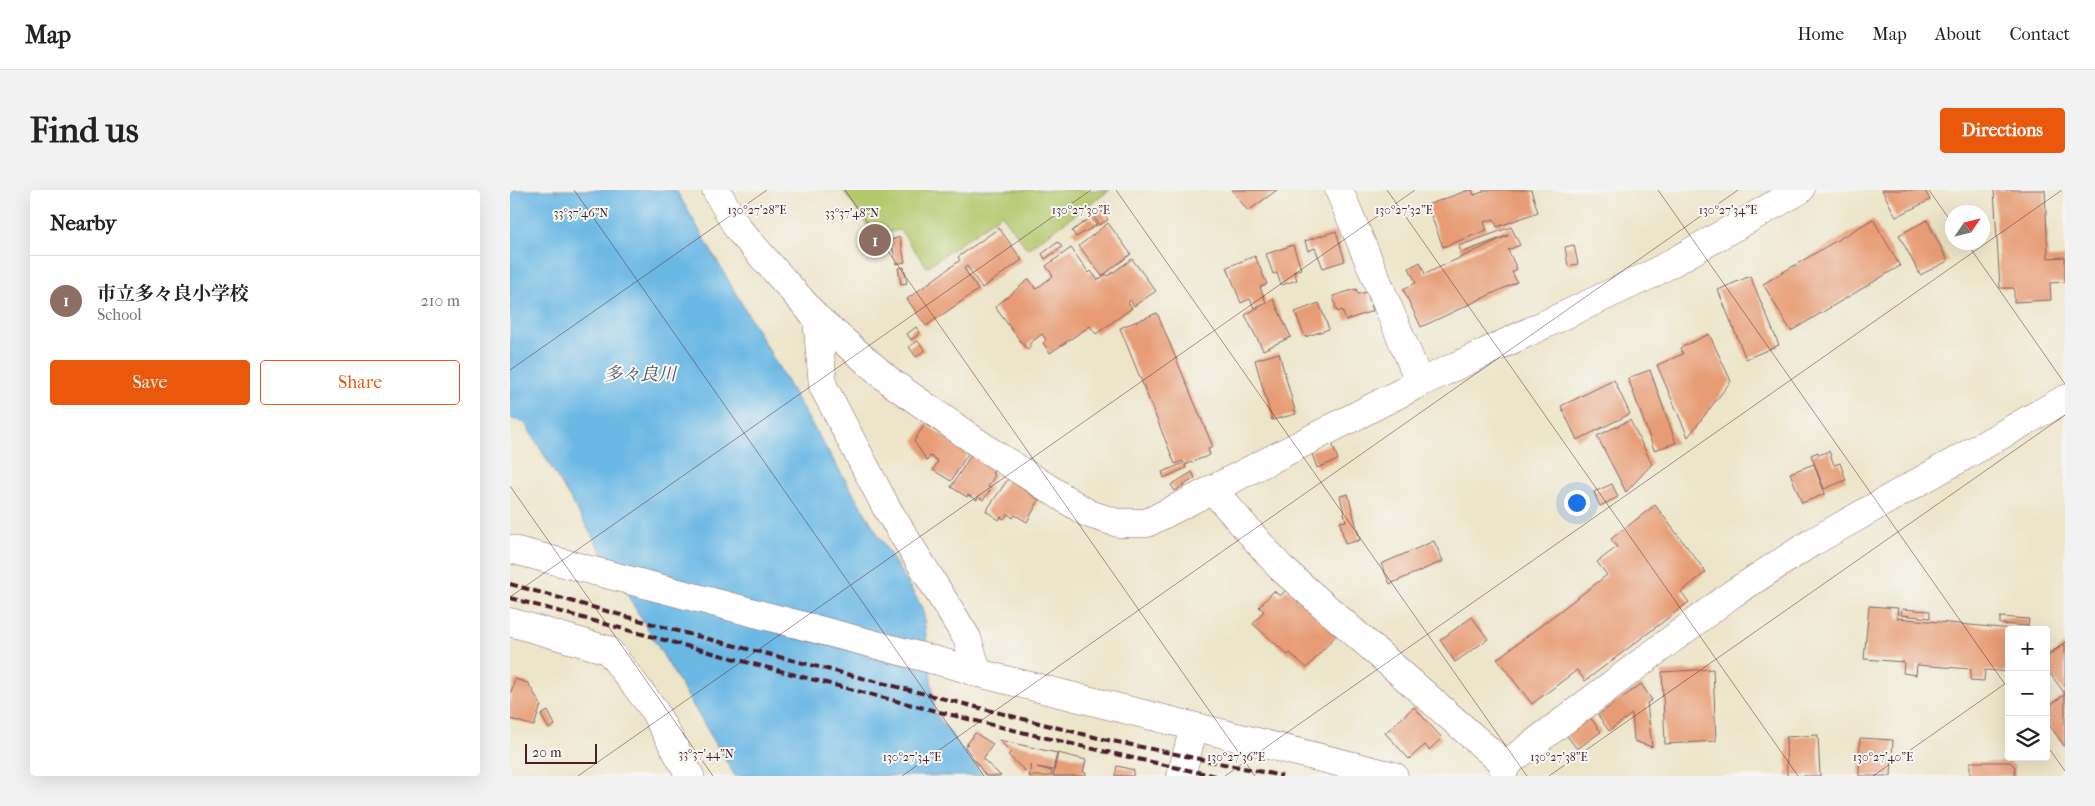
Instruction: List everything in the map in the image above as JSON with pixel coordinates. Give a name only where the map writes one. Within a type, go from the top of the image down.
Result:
[{"type":"street","points":[[716,190],[738,229],[817,318],[892,383],[988,450],[1089,514],[1118,523],[1147,522],[1420,383],[1652,274],[1800,190]]},
{"type":"street","points":[[1339,190],[1420,383]]},
{"type":"street","points":[[817,318],[823,386],[886,507],[967,638],[968,669]]},
{"type":"street","points":[[1212,489],[1280,567],[1504,770],[1732,594],[1811,543],[2065,399]]},
{"type":"street","points":[[511,549],[968,669],[1394,776]]},
{"type":"street","points":[[511,625],[608,650],[652,707],[690,776]]},
{"type":"street","points":[[1180,776],[1194,727]]},
{"type":"green space","points":[[843,190],[1110,190],[1027,249],[1002,214],[927,267],[900,230],[874,235]]},
{"type":"water","name":"多々良川","points":[[510,190],[676,190],[809,420],[923,609],[935,713],[983,776],[735,776],[525,423],[510,418]]},
{"type":"building","points":[[1232,190],[1277,190],[1248,211]]},
{"type":"building","points":[[1472,190],[1474,195],[1483,192],[1483,190],[1531,190],[1538,212],[1497,227],[1494,219],[1484,222],[1487,230],[1443,247],[1427,205]]},
{"type":"building","points":[[1882,190],[1925,190],[1930,200],[1896,217]]},
{"type":"building","points":[[1994,190],[2045,190],[2048,258],[2065,257],[2065,282],[2050,283],[2051,300],[2014,302],[2014,288],[2000,288]]},
{"type":"building","points":[[1102,211],[1108,220],[1099,225],[1094,217]]},
{"type":"building","points":[[1091,217],[1097,225],[1076,237],[1072,231]]},
{"type":"building","points":[[1873,219],[1900,266],[1791,331],[1763,284]]},
{"type":"building","points":[[1927,220],[1948,261],[1920,275],[1899,235]]},
{"type":"building","points":[[1108,223],[1131,254],[1102,276],[1079,246]]},
{"type":"building","points":[[1511,227],[1520,245],[1508,250],[1517,269],[1512,272],[1517,282],[1421,327],[1403,289],[1416,283],[1409,268],[1420,262],[1425,274],[1509,235],[1461,253],[1459,246]]},
{"type":"building","points":[[999,228],[1022,260],[982,288],[967,266],[964,268],[978,290],[926,326],[907,299],[959,261],[958,257]]},
{"type":"building","points":[[1336,231],[1345,261],[1323,268],[1315,248],[1308,251],[1305,241]]},
{"type":"building","points":[[900,237],[905,262],[896,264],[891,240]]},
{"type":"building","points":[[1058,242],[1062,247],[1045,259],[1042,254]]},
{"type":"building","points":[[1293,245],[1301,269],[1294,271],[1297,280],[1281,285],[1277,273],[1273,274],[1266,254]]},
{"type":"building","points":[[1574,245],[1578,264],[1568,266],[1565,247]]},
{"type":"building","points":[[1071,248],[1089,273],[1091,271],[1098,280],[1106,274],[1108,276],[1132,259],[1156,291],[1134,306],[1130,300],[1128,302],[1132,308],[1096,334],[1090,326],[1050,353],[1043,343],[1046,340],[1042,334],[1029,344],[1031,347],[1027,350],[995,307],[1029,279],[1036,289],[1053,276],[1046,266]]},
{"type":"building","points":[[1255,256],[1267,284],[1260,287],[1266,302],[1254,308],[1250,299],[1241,303],[1227,267]]},
{"type":"building","points":[[904,267],[907,283],[901,284],[898,268]]},
{"type":"building","points":[[1750,276],[1779,345],[1746,359],[1718,290]]},
{"type":"building","points":[[1356,289],[1358,294],[1367,292],[1373,311],[1346,320],[1342,310],[1337,312],[1333,296]]},
{"type":"building","points":[[1273,299],[1291,337],[1263,350],[1245,315]]},
{"type":"building","points":[[1319,303],[1329,329],[1305,337],[1295,312]]},
{"type":"building","points":[[1157,313],[1213,447],[1208,449],[1210,455],[1185,465],[1186,468],[1164,478],[1162,472],[1184,463],[1183,461],[1175,464],[1120,328]]},
{"type":"building","points":[[916,327],[920,333],[911,340],[907,334]]},
{"type":"building","points":[[1709,334],[1731,381],[1688,437],[1657,365],[1683,354],[1680,348]]},
{"type":"building","points":[[918,341],[925,350],[916,357],[909,347]]},
{"type":"building","points":[[1279,353],[1296,414],[1272,420],[1255,360]]},
{"type":"building","points":[[1650,370],[1676,443],[1654,450],[1628,378]]},
{"type":"building","points":[[1614,380],[1630,414],[1577,440],[1561,406]]},
{"type":"building","points":[[1630,420],[1652,464],[1626,492],[1597,436]]},
{"type":"building","points":[[925,424],[969,452],[951,481],[933,470],[938,461],[930,456],[927,461],[914,441]]},
{"type":"building","points":[[1332,443],[1338,460],[1317,468],[1311,451]]},
{"type":"building","points":[[1829,451],[1834,465],[1840,463],[1846,480],[1824,489],[1811,455],[1818,452],[1819,455]]},
{"type":"building","points":[[971,455],[994,470],[992,473],[995,475],[988,487],[991,489],[983,500],[978,497],[977,500],[968,495],[967,497],[951,487]]},
{"type":"building","points":[[1814,464],[1825,494],[1802,503],[1790,473]]},
{"type":"building","points":[[1192,472],[1195,478],[1175,491],[1171,485]]},
{"type":"building","points":[[1008,479],[1039,500],[1027,522],[1015,515],[1013,518],[1008,514],[1004,519],[1001,517],[999,520],[986,511]]},
{"type":"building","points":[[1612,484],[1618,497],[1600,506],[1594,492]]},
{"type":"building","points":[[1348,494],[1360,540],[1345,544],[1340,522],[1346,521],[1340,496]]},
{"type":"building","points":[[1655,505],[1706,572],[1681,592],[1689,602],[1585,681],[1577,670],[1532,704],[1497,659],[1607,575],[1597,562],[1617,547],[1611,539]]},
{"type":"building","points":[[1434,541],[1443,561],[1390,584],[1381,564]]},
{"type":"building","points":[[1287,589],[1337,634],[1307,668],[1290,653],[1288,655],[1253,624],[1264,611],[1259,607],[1274,591],[1280,596]]},
{"type":"building","points":[[1869,606],[1898,608],[1897,618],[2005,628],[2005,672],[1985,670],[1984,681],[1970,680],[1971,669],[1917,665],[1916,675],[1903,673],[1904,662],[1864,659]]},
{"type":"building","points":[[1902,609],[1930,611],[1930,618],[1901,615]]},
{"type":"building","points":[[1472,617],[1488,639],[1455,662],[1440,640]]},
{"type":"building","points":[[2000,617],[2029,619],[2028,626],[2000,624]]},
{"type":"building","points":[[2065,644],[2065,694],[2050,673],[2050,655]]},
{"type":"building","points":[[1713,669],[1716,741],[1665,744],[1662,672]]},
{"type":"building","points":[[515,679],[528,683],[541,705],[534,726],[510,719],[510,695]]},
{"type":"building","points":[[1641,684],[1652,700],[1647,703],[1652,747],[1634,741],[1632,714],[1609,731],[1598,715]]},
{"type":"building","points":[[2065,694],[2065,747],[2050,726],[2050,705]]},
{"type":"building","points":[[1414,707],[1442,738],[1429,750],[1425,745],[1409,759],[1385,733]]},
{"type":"building","points":[[548,711],[555,725],[549,729],[541,715]]},
{"type":"building","points":[[1589,716],[1601,732],[1577,749],[1565,733]]},
{"type":"building","points":[[975,733],[993,744],[983,759],[1001,776],[986,776],[965,747]]},
{"type":"building","points":[[1818,735],[1820,776],[1787,776],[1786,737]]},
{"type":"building","points":[[1860,738],[1893,740],[1891,776],[1859,776]]},
{"type":"building","points":[[999,740],[1057,753],[1053,770],[1037,767],[1052,771],[1051,776],[1029,776],[1031,765],[1025,771],[1008,755],[1011,752]]},
{"type":"building","points":[[1058,753],[1086,760],[1083,772],[1086,773],[1085,776],[1053,776]]},
{"type":"building","points":[[1970,762],[2010,762],[2015,767],[2015,776],[1970,776]]},
{"type":"building","points":[[1117,766],[1134,770],[1133,776],[1115,776]]},
{"type":"railway","points":[[510,584],[685,633],[1098,738],[1282,776]]},
{"type":"railway","points":[[510,598],[950,715],[1216,776]]},
{"type":"place","name":"市立多々良小学校","points":[[875,240]]}]
